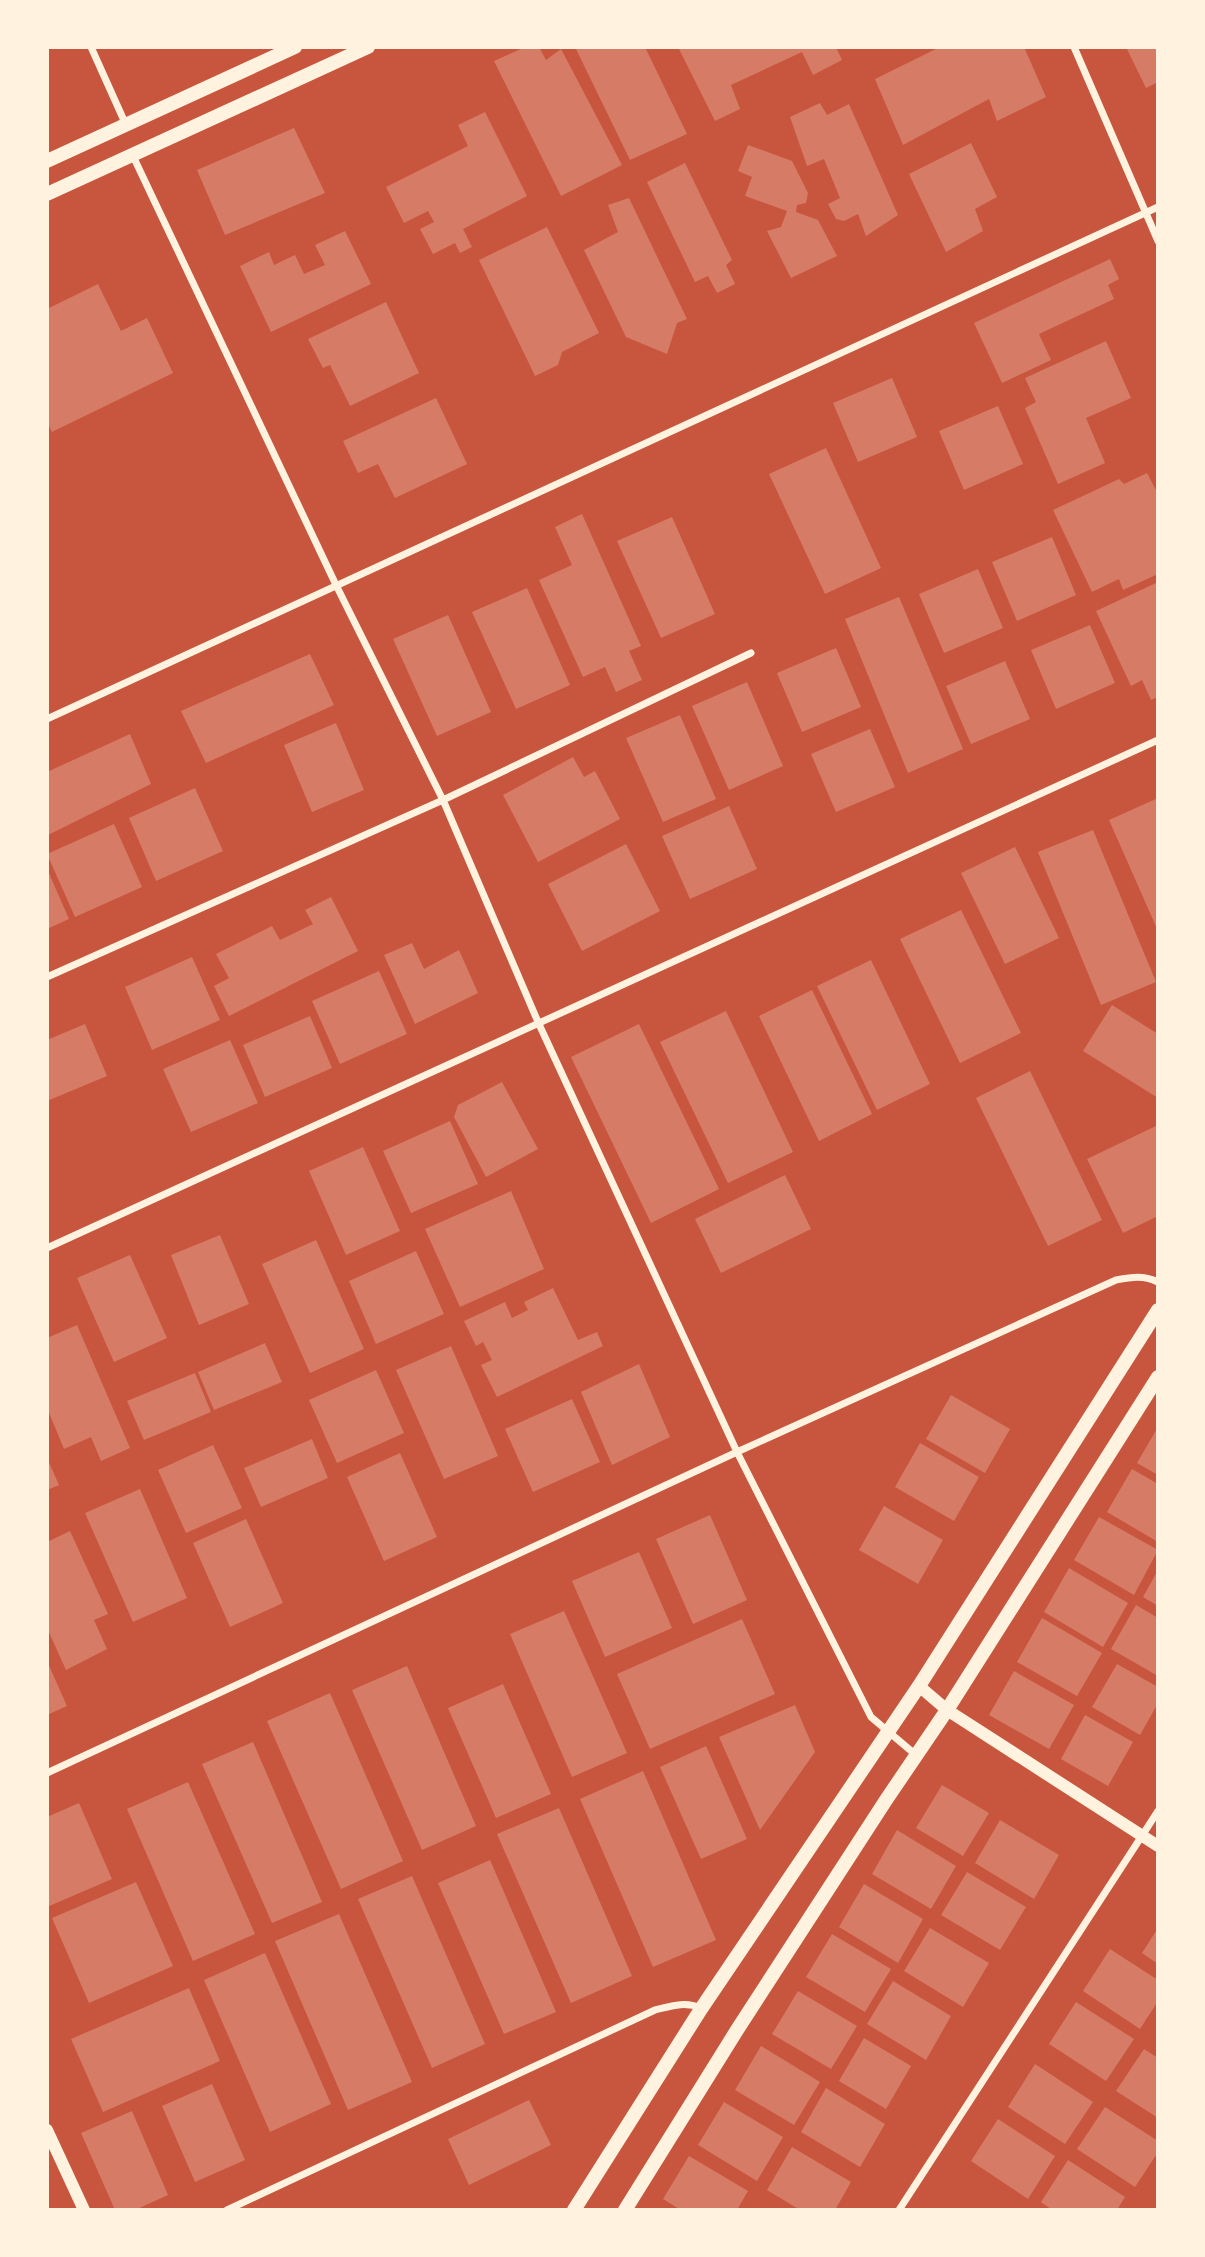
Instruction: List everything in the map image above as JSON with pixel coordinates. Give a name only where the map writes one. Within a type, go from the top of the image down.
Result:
[{"type":"main road","points":[[47,161],[295,47]]},
{"type":"main road","points":[[47,194],[368,47]]},
{"type":"main road","points":[[574,2210],[701,2009],[919,1686],[1158,1310]]},
{"type":"main road","points":[[625,2210],[737,2030],[947,1710],[1158,1377]]},
{"type":"street","points":[[91,47],[126,125]]},
{"type":"street","points":[[1074,47],[1158,241]]},
{"type":"street","points":[[133,156],[336,585],[443,800],[538,1022],[737,1452],[871,1717],[916,1755]]},
{"type":"street","points":[[47,719],[1158,207]]},
{"type":"street","points":[[47,976],[443,800],[751,653]]},
{"type":"street","points":[[47,1248],[1158,740]]},
{"type":"street","points":[[47,1773],[737,1452],[1116,1280],[1136,1276],[1158,1282]]},
{"type":"street","points":[[919,1686],[947,1710],[1158,1846]]},
{"type":"street","points":[[899,2210],[1158,1811]]},
{"type":"street","points":[[227,2210],[655,2010],[678,2004],[692,2004],[701,2009]]},
{"type":"street","points":[[47,2130],[83,2210]]},
{"type":"building","points":[[525,47],[539,47],[546,60],[561,49],[622,165],[561,196],[494,61]]},
{"type":"building","points":[[575,47],[645,47],[687,134],[630,160]]},
{"type":"building","points":[[678,47],[836,47],[842,60],[813,75],[802,52],[731,85],[740,109],[715,121]]},
{"type":"building","points":[[940,47],[1024,47],[1046,97],[997,121],[989,99],[903,145],[875,79]]},
{"type":"building","points":[[1126,47],[1158,47],[1158,82],[1146,88]]},
{"type":"building","points":[[820,103],[827,115],[849,104],[898,215],[866,236],[858,214],[844,221],[836,219],[828,204],[840,198],[824,159],[807,166],[790,117]]},
{"type":"building","points":[[485,112],[527,196],[463,229],[472,247],[460,253],[455,243],[433,254],[420,229],[434,222],[428,211],[404,223],[386,187],[468,146],[458,125]]},
{"type":"building","points":[[294,128],[325,193],[225,235],[197,170]]},
{"type":"building","points":[[971,143],[997,197],[975,209],[983,231],[946,252],[909,174]]},
{"type":"building","points":[[748,145],[792,161],[808,193],[806,203],[797,205],[796,212],[818,220],[837,256],[791,278],[767,231],[781,227],[787,211],[745,196],[752,177],[738,171]]},
{"type":"building","points":[[685,163],[732,260],[726,265],[735,284],[717,293],[708,276],[695,282],[647,182]]},
{"type":"building","points":[[629,198],[687,319],[677,323],[667,354],[626,337],[584,250],[618,232],[608,205]]},
{"type":"building","points":[[547,227],[599,333],[562,352],[558,365],[535,376],[479,260]]},
{"type":"building","points":[[345,231],[371,284],[271,332],[240,266],[269,252],[274,265],[295,255],[304,274],[325,265],[315,245]]},
{"type":"building","points":[[1110,259],[1119,279],[1108,285],[1114,299],[1039,334],[1051,360],[1002,383],[974,323]]},
{"type":"building","points":[[98,284],[121,331],[147,318],[173,373],[52,432],[47,422],[47,309]]},
{"type":"building","points":[[386,302],[419,373],[350,406],[330,365],[323,368],[308,339]]},
{"type":"building","points":[[1106,341],[1131,398],[1086,418],[1105,463],[1058,484],[1025,408],[1036,402],[1025,378]]},
{"type":"building","points":[[892,378],[917,437],[858,462],[833,403]]},
{"type":"building","points":[[436,398],[467,464],[395,498],[378,464],[358,473],[343,441]]},
{"type":"building","points":[[998,406],[1023,464],[964,490],[939,431]]},
{"type":"building","points":[[826,448],[881,568],[825,594],[769,474]]},
{"type":"building","points":[[1147,473],[1158,494],[1158,574],[1123,590],[1119,579],[1092,592],[1053,510],[1119,479],[1124,484]]},
{"type":"building","points":[[582,514],[641,646],[629,651],[642,680],[616,692],[605,667],[583,677],[539,580],[572,565],[555,527]]},
{"type":"building","points":[[672,517],[715,614],[661,638],[617,541]]},
{"type":"building","points":[[1052,537],[1076,595],[1017,621],[992,562]]},
{"type":"building","points":[[978,569],[1003,628],[944,653],[919,594]]},
{"type":"building","points":[[1156,583],[1158,697],[1151,700],[1142,680],[1131,686],[1096,611]]},
{"type":"building","points":[[527,588],[570,685],[516,709],[472,612]]},
{"type":"building","points":[[899,597],[963,749],[908,773],[845,619]]},
{"type":"building","points":[[448,615],[491,712],[437,736],[393,639]]},
{"type":"building","points":[[1090,625],[1115,683],[1056,709],[1031,650]]},
{"type":"building","points":[[836,648],[861,707],[802,732],[777,673]]},
{"type":"building","points":[[310,654],[334,705],[206,763],[181,711]]},
{"type":"building","points":[[1005,661],[1030,719],[971,744],[946,686]]},
{"type":"building","points":[[747,682],[783,766],[729,790],[692,706]]},
{"type":"building","points":[[680,715],[716,799],[663,822],[626,738]]},
{"type":"building","points":[[336,723],[364,790],[312,812],[284,745]]},
{"type":"building","points":[[870,729],[895,787],[836,812],[811,754]]},
{"type":"building","points":[[130,734],[151,784],[48,835],[47,772]]},
{"type":"building","points":[[573,757],[584,777],[595,771],[620,819],[538,862],[503,795]]},
{"type":"building","points":[[195,788],[223,851],[156,881],[129,818]]},
{"type":"building","points":[[1158,798],[1158,931],[1109,820]]},
{"type":"building","points":[[729,806],[757,869],[690,899],[662,836]]},
{"type":"building","points":[[114,824],[142,887],[75,917],[47,854]]},
{"type":"building","points":[[1093,830],[1156,982],[1101,1005],[1038,852]]},
{"type":"building","points":[[626,844],[660,911],[582,951],[548,884]]},
{"type":"building","points":[[1015,847],[1059,938],[1005,964],[961,873]]},
{"type":"building","points":[[47,869],[69,919],[47,929]]},
{"type":"building","points":[[331,897],[358,951],[229,1016],[214,986],[229,978],[216,954],[272,926],[280,940],[313,924],[305,910]]},
{"type":"building","points":[[961,910],[1021,1033],[960,1063],[900,939]]},
{"type":"building","points":[[412,943],[424,969],[459,950],[478,993],[415,1024],[384,955]]},
{"type":"building","points":[[192,957],[220,1020],[152,1050],[125,987]]},
{"type":"building","points":[[871,960],[930,1084],[877,1110],[817,986]]},
{"type":"building","points":[[379,971],[407,1034],[340,1064],[312,1001]]},
{"type":"building","points":[[812,990],[872,1114],[819,1141],[759,1016]]},
{"type":"building","points":[[1112,1005],[1158,1034],[1158,1098],[1083,1051]]},
{"type":"building","points":[[726,1011],[793,1152],[728,1183],[660,1042]]},
{"type":"building","points":[[310,1016],[332,1068],[265,1097],[243,1045]]},
{"type":"building","points":[[85,1024],[107,1076],[47,1101],[47,1040]]},
{"type":"building","points":[[639,1024],[719,1189],[651,1223],[571,1057]]},
{"type":"building","points":[[230,1040],[258,1103],[191,1132],[163,1069]]},
{"type":"building","points":[[1030,1071],[1102,1220],[1048,1246],[976,1098]]},
{"type":"building","points":[[502,1082],[538,1149],[486,1177],[454,1117],[458,1105]]},
{"type":"building","points":[[450,1121],[478,1184],[411,1213],[383,1151]]},
{"type":"building","points":[[1158,1125],[1158,1216],[1123,1233],[1087,1159]]},
{"type":"building","points":[[363,1147],[400,1231],[346,1255],[309,1171]]},
{"type":"building","points":[[785,1175],[811,1229],[721,1273],[695,1219]]},
{"type":"building","points":[[511,1191],[544,1269],[460,1307],[425,1229]]},
{"type":"building","points":[[220,1235],[249,1304],[199,1325],[171,1255]]},
{"type":"building","points":[[316,1240],[364,1349],[310,1373],[262,1264]]},
{"type":"building","points":[[416,1251],[444,1314],[376,1344],[349,1281]]},
{"type":"building","points":[[130,1255],[167,1338],[114,1362],[77,1278]]},
{"type":"building","points":[[553,1288],[578,1340],[597,1332],[603,1346],[497,1397],[481,1365],[492,1360],[483,1342],[476,1346],[464,1321],[505,1302],[512,1318],[528,1310],[524,1302]]},
{"type":"building","points":[[77,1325],[130,1448],[101,1461],[91,1437],[64,1449],[47,1408],[47,1338]]},
{"type":"building","points":[[265,1343],[282,1382],[214,1410],[198,1372]]},
{"type":"building","points":[[451,1346],[498,1456],[444,1479],[396,1370]]},
{"type":"building","points":[[639,1364],[670,1437],[612,1465],[581,1392]]},
{"type":"building","points":[[376,1370],[404,1433],[337,1463],[309,1400]]},
{"type":"building","points":[[195,1373],[211,1412],[144,1440],[127,1401]]},
{"type":"building","points":[[951,1395],[1010,1429],[985,1473],[926,1439]]},
{"type":"building","points":[[572,1399],[600,1462],[533,1492],[505,1429]]},
{"type":"building","points":[[1158,1427],[1158,1475],[1137,1463]]},
{"type":"building","points":[[312,1439],[328,1478],[261,1507],[244,1468]]},
{"type":"building","points":[[920,1443],[979,1477],[954,1521],[895,1487]]},
{"type":"building","points":[[213,1445],[242,1508],[186,1533],[158,1470]]},
{"type":"building","points":[[400,1453],[437,1537],[384,1561],[347,1477]]},
{"type":"building","points":[[47,1458],[59,1485],[47,1490]]},
{"type":"building","points":[[1132,1469],[1158,1484],[1158,1542],[1107,1512]]},
{"type":"building","points":[[140,1489],[187,1598],[133,1622],[85,1513]]},
{"type":"building","points":[[884,1506],[943,1540],[918,1584],[859,1550]]},
{"type":"building","points":[[710,1515],[747,1600],[693,1624],[656,1539]]},
{"type":"building","points":[[1099,1517],[1158,1550],[1134,1595],[1074,1560]]},
{"type":"building","points":[[246,1519],[283,1603],[230,1627],[193,1543]]},
{"type":"building","points":[[70,1531],[108,1614],[94,1620],[107,1649],[66,1670],[47,1628],[47,1542]]},
{"type":"building","points":[[639,1552],[672,1628],[605,1657],[572,1581]]},
{"type":"building","points":[[1069,1568],[1128,1603],[1103,1647],[1044,1612]]},
{"type":"building","points":[[1158,1570],[1158,1606],[1143,1597]]},
{"type":"building","points":[[1136,1605],[1158,1618],[1158,1676],[1111,1649]]},
{"type":"building","points":[[564,1611],[627,1753],[572,1777],[510,1634]]},
{"type":"building","points":[[1042,1618],[1102,1653],[1077,1696],[1017,1662]]},
{"type":"building","points":[[742,1619],[775,1694],[650,1749],[617,1674]]},
{"type":"building","points":[[47,1661],[67,1706],[47,1715]]},
{"type":"building","points":[[1117,1664],[1158,1687],[1158,1703],[1140,1735],[1092,1707]]},
{"type":"building","points":[[407,1666],[476,1826],[422,1850],[352,1690]]},
{"type":"building","points":[[1014,1671],[1074,1705],[1049,1749],[989,1715]]},
{"type":"building","points":[[503,1684],[551,1794],[496,1818],[448,1708]]},
{"type":"building","points":[[330,1693],[403,1861],[341,1889],[267,1721]]},
{"type":"building","points":[[795,1705],[815,1752],[760,1830],[719,1737]]},
{"type":"building","points":[[1085,1715],[1133,1742],[1108,1786],[1061,1759]]},
{"type":"building","points":[[253,1742],[322,1902],[272,1923],[202,1764]]},
{"type":"building","points":[[706,1746],[747,1839],[701,1859],[660,1767]]},
{"type":"building","points":[[643,1771],[716,1940],[653,1967],[580,1799]]},
{"type":"building","points":[[188,1782],[255,1934],[193,1961],[127,1809]]},
{"type":"building","points":[[942,1785],[989,1813],[963,1856],[916,1828]]},
{"type":"building","points":[[79,1803],[112,1879],[47,1907],[47,1817]]},
{"type":"building","points":[[559,1808],[632,1976],[571,2003],[497,1834]]},
{"type":"building","points":[[1000,1820],[1059,1855],[1034,1899],[975,1863]]},
{"type":"building","points":[[897,1830],[956,1866],[931,1909],[872,1874]]},
{"type":"building","points":[[490,1860],[556,2012],[504,2034],[438,1883]]},
{"type":"building","points":[[967,1872],[1026,1907],[1000,1950],[941,1915]]},
{"type":"building","points":[[412,1876],[485,2044],[432,2068],[358,1899]]},
{"type":"building","points":[[136,1882],[173,1966],[89,2003],[52,1918]]},
{"type":"building","points":[[864,1884],[923,1919],[898,1963],[839,1927]]},
{"type":"building","points":[[339,1914],[412,2082],[348,2110],[275,1941]]},
{"type":"building","points":[[930,1928],[989,1963],[963,2007],[904,1971]]},
{"type":"building","points":[[1158,1928],[1158,1964],[1142,1953]]},
{"type":"building","points":[[832,1934],[891,1969],[865,2012],[806,1977]]},
{"type":"building","points":[[1110,1949],[1158,1980],[1158,2001],[1140,2029],[1083,1991]]},
{"type":"building","points":[[265,1953],[331,2104],[270,2132],[204,1980]]},
{"type":"building","points":[[893,1981],[951,2016],[926,2060],[867,2024]]},
{"type":"building","points":[[189,1988],[220,2061],[103,2112],[71,2039]]},
{"type":"building","points":[[798,1991],[857,2026],[831,2069],[772,2034]]},
{"type":"building","points":[[1076,2002],[1134,2039],[1106,2081],[1049,2044]]},
{"type":"building","points":[[864,2038],[911,2066],[886,2109],[839,2081]]},
{"type":"building","points":[[761,2046],[820,2082],[794,2125],[735,2090]]},
{"type":"building","points":[[1144,2049],[1158,2058],[1158,2118],[1116,2091]]},
{"type":"building","points":[[1035,2064],[1093,2102],[1065,2144],[1008,2107]]},
{"type":"building","points":[[212,2084],[245,2160],[195,2182],[162,2106]]},
{"type":"building","points":[[826,2088],[885,2124],[860,2167],[801,2132]]},
{"type":"building","points":[[529,2100],[551,2145],[469,2185],[448,2139]]},
{"type":"building","points":[[724,2102],[783,2137],[757,2181],[698,2145]]},
{"type":"building","points":[[1105,2107],[1158,2141],[1158,2152],[1135,2187],[1077,2149]]},
{"type":"building","points":[[132,2111],[168,2195],[135,2210],[115,2210],[81,2133]]},
{"type":"building","points":[[998,2119],[1055,2156],[1028,2199],[971,2161]]},
{"type":"building","points":[[792,2147],[851,2182],[835,2210],[800,2210],[767,2190]]},
{"type":"building","points":[[689,2156],[748,2191],[737,2210],[681,2210],[663,2199]]},
{"type":"building","points":[[1068,2160],[1125,2197],[1117,2210],[1052,2210],[1041,2202]]}]
